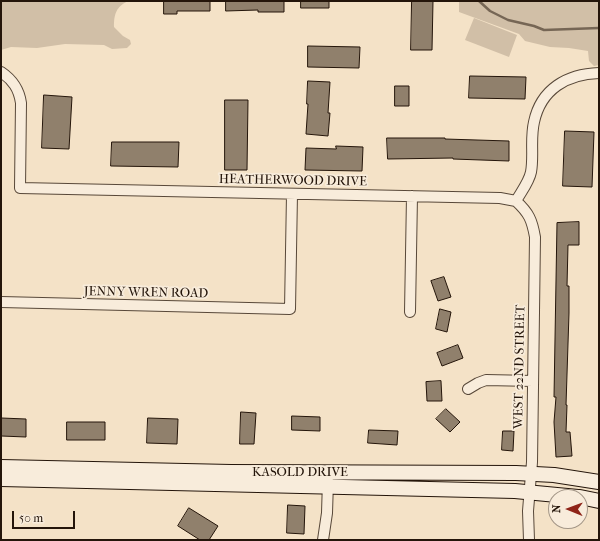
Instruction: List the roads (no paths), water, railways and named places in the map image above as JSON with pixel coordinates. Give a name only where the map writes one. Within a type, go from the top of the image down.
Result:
[{"type":"main road","name":"KASOLD DRIVE","points":[[1,467],[231,472],[328,480],[548,494]]},
{"type":"main road","name":"KASOLD DRIVE","points":[[1,479],[328,480],[531,473],[599,482]]},
{"type":"main road","name":"KASOLD DRIVE","points":[[588,499],[599,501]]},
{"type":"street","name":"HEATHERWOOD DRIVE","points":[[1,72],[14,83],[20,96],[22,112],[20,188],[500,198],[516,202]]},
{"type":"street","points":[[516,202],[531,174],[534,122],[544,100],[552,90],[567,79],[586,73],[599,73]]},
{"type":"street","name":"JENNY WREN ROAD","points":[[1,302],[290,309],[292,194]]},
{"type":"street","points":[[410,312],[412,196]]},
{"type":"street","name":"WEST 22ND STREET","points":[[516,202],[530,217],[535,237],[531,473],[528,511],[529,540]]},
{"type":"street","points":[[468,389],[486,380],[533,381]]},
{"type":"street","points":[[323,540],[327,513],[328,480]]},
{"type":"waterway","points":[[479,1],[490,11],[508,20],[544,30],[599,28]]}]
